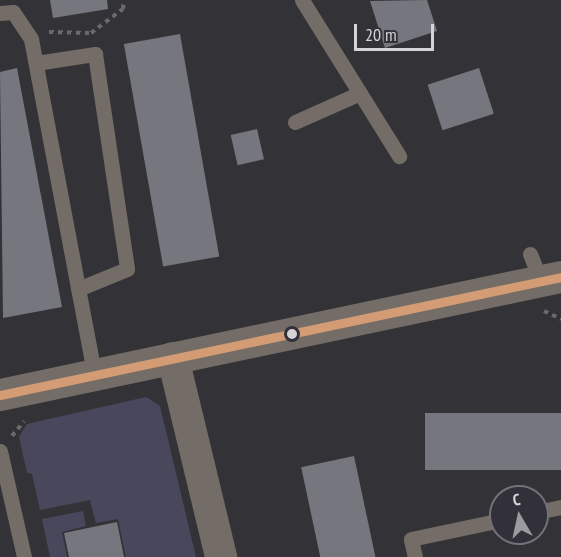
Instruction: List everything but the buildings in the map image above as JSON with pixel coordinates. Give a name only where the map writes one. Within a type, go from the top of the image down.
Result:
[{"type":"street","points":[[0,395],[94,372],[173,358],[544,270]]},
{"type":"street","points":[[173,358],[221,557]]},
{"type":"lane","points":[[303,0],[399,156]]},
{"type":"lane","points":[[0,13],[14,12],[32,39],[94,372]]},
{"type":"lane","points":[[36,63],[95,54],[127,269],[78,288]]},
{"type":"lane","points":[[294,123],[360,93]]},
{"type":"lane","points":[[0,451],[24,557]]},
{"type":"lane","points":[[415,557],[411,539],[489,523]]},
{"type":"path","points":[[43,29],[90,34],[123,9],[124,0]]},
{"type":"shaded area","points":[[146,397],[160,406],[196,557],[126,557],[118,519],[96,523],[90,500],[40,510],[32,474],[27,473],[19,437],[27,424]]},
{"type":"shaded area","points":[[83,511],[86,526],[62,532],[67,557],[50,557],[42,519]]},
{"type":"transit line","points":[[0,395],[561,277]]}]
